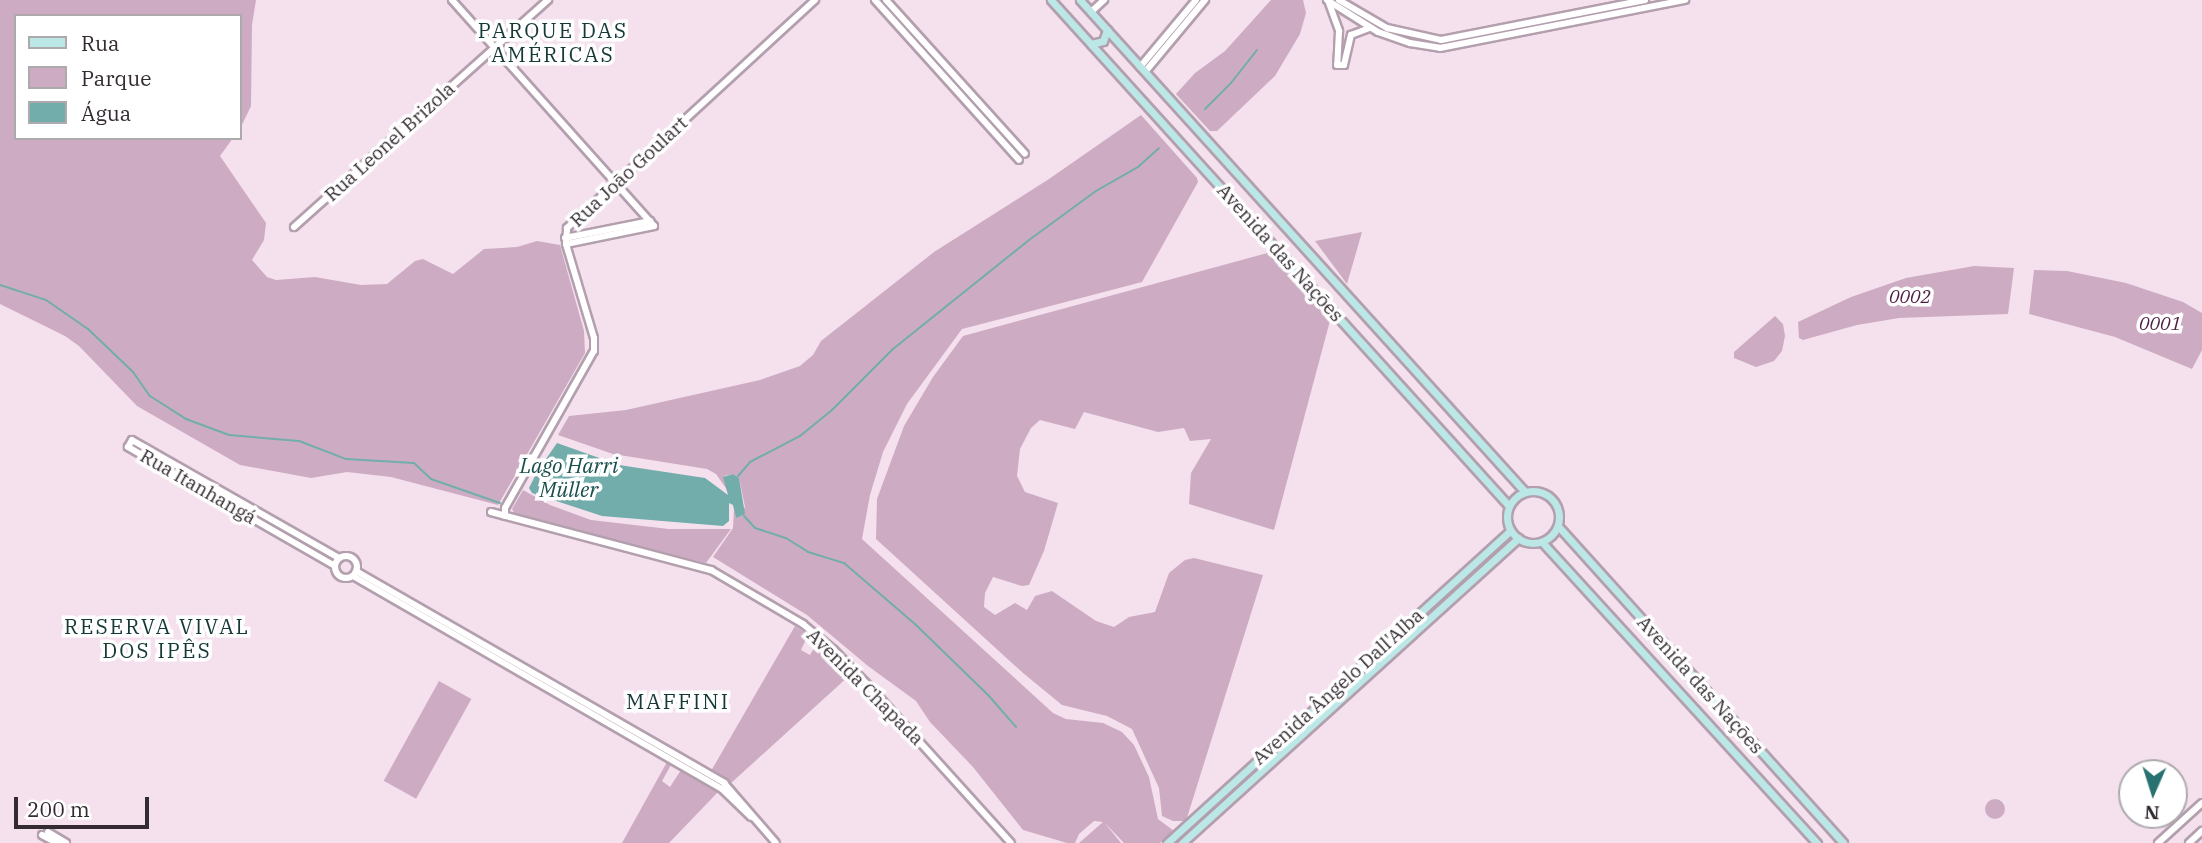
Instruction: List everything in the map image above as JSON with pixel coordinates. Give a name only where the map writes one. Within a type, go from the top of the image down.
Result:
[{"type":"main road","name":"Avenida das Nações","points":[[1053,1],[1509,506]]},
{"type":"main road","name":"Avenida das Nações","points":[[1085,2],[1142,70],[1525,492]]},
{"type":"main road","points":[[1091,44],[1103,41],[1107,30]]},
{"type":"main road","points":[[1533,491],[1550,496],[1559,510],[1558,526],[1552,536],[1542,542],[1530,543],[1510,531],[1507,519],[1509,506],[1525,492],[1533,491]]},
{"type":"main road","name":"Avenida das Nações","points":[[1558,526],[1843,843]]},
{"type":"main road","name":"Avenida Ângelo Dall'Alba","points":[[1167,843],[1510,531]]},
{"type":"main road","name":"Avenida Ângelo Dall'Alba","points":[[1182,843],[1518,538]]},
{"type":"main road","name":"Avenida das Nações","points":[[1542,542],[1817,843]]},
{"type":"street","points":[[452,0],[652,224],[566,241]]},
{"type":"street","name":"Rua Leonel Brizola","points":[[294,227],[548,0]]},
{"type":"street","name":"Rua João Goulart","points":[[507,514],[512,498],[594,351],[594,338],[566,241],[567,228],[815,0]]},
{"type":"street","points":[[875,0],[1019,160]]},
{"type":"street","points":[[886,0],[1026,154]]},
{"type":"street","points":[[1091,12],[1104,0]]},
{"type":"street","points":[[1142,70],[1196,0]]},
{"type":"street","points":[[1142,70],[1205,0]]},
{"type":"street","points":[[1339,0],[1387,28],[1441,40],[1646,0]]},
{"type":"street","points":[[1327,1],[1370,28],[1410,43],[1449,47],[1685,0]]},
{"type":"street","points":[[1327,1],[1339,31],[1340,65],[1348,39],[1355,31],[1370,28]]},
{"type":"street","name":"Rua Itanhangá","points":[[335,566],[128,447],[132,440],[339,558]]},
{"type":"street","points":[[507,514],[512,498]]},
{"type":"street","name":"Avenida Chapada","points":[[491,512],[507,514],[711,570],[803,624],[834,650],[870,687],[1011,843]]},
{"type":"street","points":[[355,573],[354,558],[346,555],[339,558],[335,566],[339,575],[355,573],[722,789],[744,814],[752,817],[776,843]]},
{"type":"street","points":[[2158,843],[2202,803]]},
{"type":"street","points":[[2189,843],[2202,831]]},
{"type":"street","points":[[57,843],[46,834],[66,843]]},
{"type":"green space","points":[[0,0],[256,0],[252,25],[251,106],[242,125],[242,14],[14,14],[14,140],[232,140],[220,156],[266,223],[264,240],[252,260],[267,277],[276,280],[315,277],[361,285],[387,284],[415,261],[423,259],[453,274],[484,249],[517,247],[537,241],[560,245],[584,331],[585,353],[498,505],[391,477],[347,472],[311,478],[240,465],[137,406],[79,346],[65,336],[0,304]]},
{"type":"green space","points":[[1271,0],[1303,0],[1306,13],[1300,34],[1275,76],[1217,131],[1210,131],[1176,94],[1195,73],[1225,51]]},
{"type":"green space","points":[[1141,115],[1198,182],[1142,282],[962,329],[907,404],[883,452],[870,495],[862,539],[1053,713],[1066,719],[1103,723],[1122,732],[1134,745],[1149,777],[1158,819],[1174,831],[1160,843],[1124,843],[1104,822],[1121,843],[1079,843],[1103,822],[1094,821],[1079,834],[1075,843],[1067,843],[1023,830],[973,767],[930,722],[916,701],[868,666],[807,615],[713,557],[733,528],[734,508],[736,518],[745,507],[739,478],[733,474],[724,476],[730,494],[716,474],[707,469],[613,454],[558,435],[569,416],[626,410],[760,380],[800,366],[813,355],[821,341],[934,252],[1049,179]]},
{"type":"green space","points":[[1362,232],[1347,284],[1315,241]]},
{"type":"green space","points":[[1271,252],[1331,317],[1274,530],[1189,504],[1191,473],[1211,439],[1190,441],[1184,428],[1158,432],[1084,412],[1075,429],[1040,420],[1031,428],[1020,449],[1017,476],[1025,492],[1058,503],[1044,551],[1029,585],[1022,586],[993,577],[985,593],[984,607],[995,615],[1015,603],[1027,610],[1035,596],[1052,591],[1096,621],[1114,627],[1129,617],[1155,612],[1169,573],[1185,560],[1194,558],[1263,575],[1186,821],[1173,821],[1162,816],[1159,788],[1132,729],[1107,716],[1062,705],[1023,673],[876,539],[877,499],[904,426],[933,377],[963,336]]},
{"type":"green space","name":"0002","points":[[1974,266],[2014,268],[2008,314],[1899,318],[1857,325],[1803,340],[1799,338],[1798,322],[1851,297],[1906,278]]},
{"type":"green space","name":"0001","points":[[2034,270],[2067,271],[2126,283],[2183,302],[2202,313],[2202,350],[2192,369],[2115,337],[2029,314]]},
{"type":"green space","points":[[1775,316],[1783,324],[1785,336],[1782,351],[1774,361],[1756,367],[1734,358],[1734,352]]},
{"type":"green space","points":[[523,490],[550,505],[591,520],[669,529],[731,529],[706,563],[516,516],[512,509]]},
{"type":"green space","points":[[795,626],[808,635],[801,650],[810,655],[818,641],[850,675],[730,784],[711,771]]},
{"type":"green space","points":[[439,681],[471,699],[416,799],[384,781]]},
{"type":"green space","points":[[667,762],[671,765],[662,781],[670,787],[681,770],[719,791],[669,843],[622,843]]},
{"type":"green space","points":[[1995,799],[2002,802],[2005,809],[2002,816],[1995,819],[1988,816],[1985,809],[1988,802]]},
{"type":"water","name":"Lago Harri Müller","points":[[557,443],[619,465],[705,478],[728,495],[723,477],[733,474],[739,478],[745,514],[736,518],[733,505],[729,503],[729,521],[723,526],[602,516],[532,493],[529,488],[537,472]]},
{"type":"waterway","points":[[1205,109],[1231,83],[1257,50]]},
{"type":"waterway","points":[[738,476],[750,462],[800,436],[831,411],[893,349],[1029,240],[1096,191],[1138,167],[1159,148]]},
{"type":"waterway","points":[[0,285],[46,300],[88,329],[133,372],[150,396],[186,419],[229,435],[299,441],[346,459],[414,463],[431,479],[500,503]]},
{"type":"waterway","points":[[744,516],[755,528],[786,538],[808,552],[844,563],[915,624],[989,696],[1016,727]]},
{"type":"district","name":"PARQUE DAS AMÉRICAS","points":[[553,42]]},
{"type":"district","name":"RESERVA VIVAL DOS IPÊS","points":[[157,638]]},
{"type":"district","name":"MAFFINI","points":[[678,701]]}]
